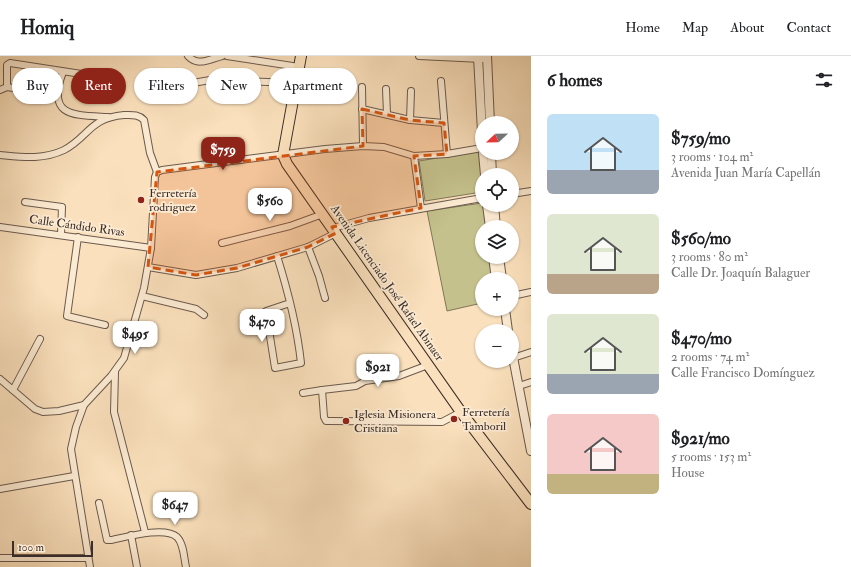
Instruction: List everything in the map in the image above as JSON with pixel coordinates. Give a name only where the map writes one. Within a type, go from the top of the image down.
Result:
[{"type":"main road","points":[[299,67],[301,56]]},
{"type":"main road","points":[[283,155],[292,104]]},
{"type":"main road","name":"Avenida Licenciado José Rafael Abinaer","points":[[283,155],[287,164],[335,230],[461,412],[531,504]]},
{"type":"street","points":[[188,56],[191,60],[202,62],[222,56]]},
{"type":"street","points":[[228,56],[299,67]]},
{"type":"street","points":[[419,56],[487,57],[490,116]]},
{"type":"street","points":[[478,58],[481,116]]},
{"type":"street","points":[[7,87],[7,65],[10,62],[47,68]]},
{"type":"street","points":[[63,72],[71,73]]},
{"type":"street","points":[[198,82],[210,80],[269,82]]},
{"type":"street","points":[[441,81],[447,154]]},
{"type":"street","points":[[0,90],[7,87],[12,88]]},
{"type":"street","points":[[362,88],[362,146]]},
{"type":"street","points":[[386,88],[387,114]]},
{"type":"street","points":[[410,120],[411,91]]},
{"type":"street","points":[[59,104],[64,110],[84,116],[109,117],[134,114],[140,116],[144,120],[150,153],[157,172],[148,267],[142,296],[124,358],[115,372],[84,405],[76,427],[71,449],[74,476],[90,567]]},
{"type":"street","points":[[362,109],[410,120],[444,123]]},
{"type":"street","points":[[0,155],[35,158],[65,150],[86,131],[109,117]]},
{"type":"street","points":[[157,172],[162,170],[362,146],[384,148],[414,156],[447,154],[475,149]]},
{"type":"street","points":[[414,156],[421,208]]},
{"type":"street","points":[[519,193],[531,191]]},
{"type":"street","points":[[148,267],[196,276],[237,268],[308,246],[335,230],[369,218],[475,199]]},
{"type":"street","points":[[25,202],[62,207],[61,235]]},
{"type":"street","points":[[222,243],[290,226],[323,214]]},
{"type":"street","name":"Calle Cándido Rivas","points":[[0,227],[151,248]]},
{"type":"street","points":[[78,238],[67,316],[105,325]]},
{"type":"street","points":[[308,246],[325,298]]},
{"type":"street","points":[[277,256],[290,303],[298,334],[301,363],[275,368],[266,311],[290,303]]},
{"type":"street","points":[[519,295],[531,292]]},
{"type":"street","points":[[142,296],[196,309],[204,315]]},
{"type":"street","points":[[13,390],[40,339]]},
{"type":"street","points":[[519,354],[531,352]]},
{"type":"street","points":[[303,393],[356,386],[365,381],[399,376],[428,365]]},
{"type":"street","points":[[515,368],[518,386],[527,411],[531,450]]},
{"type":"street","points":[[115,372],[114,412],[145,532]]},
{"type":"street","points":[[0,379],[36,409],[43,412],[69,410],[84,405]]},
{"type":"street","points":[[518,386],[531,382]]},
{"type":"street","points":[[322,390],[324,417],[326,421],[330,422],[442,422],[461,412]]},
{"type":"street","points":[[0,489],[74,476]]},
{"type":"street","points":[[99,503],[107,540],[145,532],[173,535],[177,537],[180,542],[186,567]]},
{"type":"street","points":[[131,535],[137,567]]},
{"type":"street","points":[[0,558],[88,558]]},
{"type":"highlighted area","points":[[362,109],[410,120],[444,123],[447,154],[414,156],[421,208],[332,227],[336,233],[308,247],[237,268],[196,275],[148,267],[157,172],[363,146]]},
{"type":"shaded area","points":[[475,152],[475,160],[480,160],[481,168],[475,168],[475,193],[425,201],[419,161]]},
{"type":"shaded area","points":[[475,204],[475,212],[486,212],[486,220],[475,220],[475,264],[492,264],[492,272],[475,272],[475,305],[447,311],[427,211]]},
{"type":"place","name":"Ferretería rodriguez","points":[[141,200]]},
{"type":"place","name":"Ferretería Tamboril","points":[[454,419]]},
{"type":"place","name":"Iglesia Misionera Cristiana","points":[[346,421]]}]
